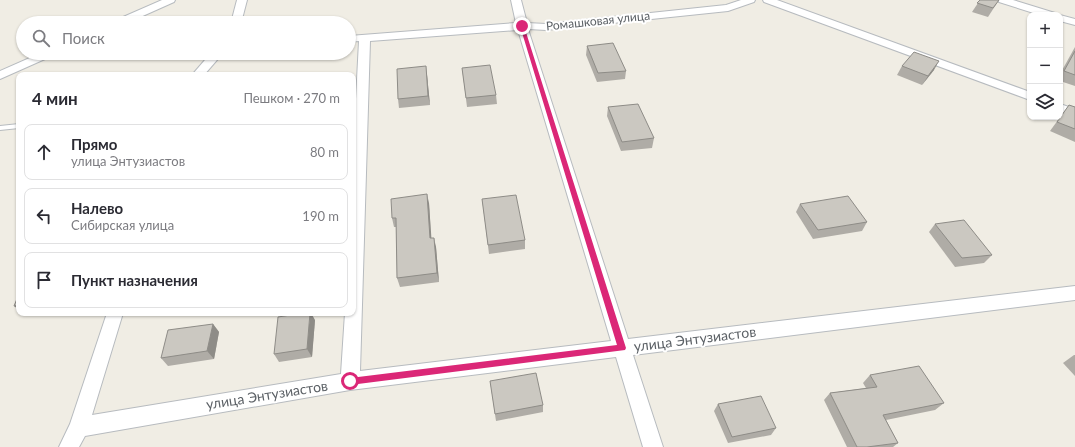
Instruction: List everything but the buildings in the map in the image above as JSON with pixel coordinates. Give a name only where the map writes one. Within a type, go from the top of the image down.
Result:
[{"type":"street","points":[[134,16],[170,0]]},
{"type":"street","points":[[238,16],[242,0]]},
{"type":"street","points":[[516,0],[522,26],[653,447]]},
{"type":"street","name":"Ромашковая улица","points":[[356,39],[522,26],[546,27],[728,8],[750,0]]},
{"type":"street","points":[[770,0],[1027,95]]},
{"type":"street","points":[[1003,0],[1041,12]]},
{"type":"street","points":[[1063,19],[1075,22]]},
{"type":"street","points":[[356,242],[365,39]]},
{"type":"street","points":[[0,75],[34,60]]},
{"type":"street","points":[[201,72],[211,60]]},
{"type":"street","points":[[1063,109],[1075,113]]},
{"type":"street","name":"улица Энтузиастов","points":[[79,427],[350,381],[1075,293]]},
{"type":"street","points":[[69,447],[79,427],[114,316]]},
{"type":"street","points":[[350,381],[353,316]]},
{"type":"lane","points":[[0,128],[16,126]]},
{"type":"route","points":[[350,381],[622,348],[522,26]]}]
